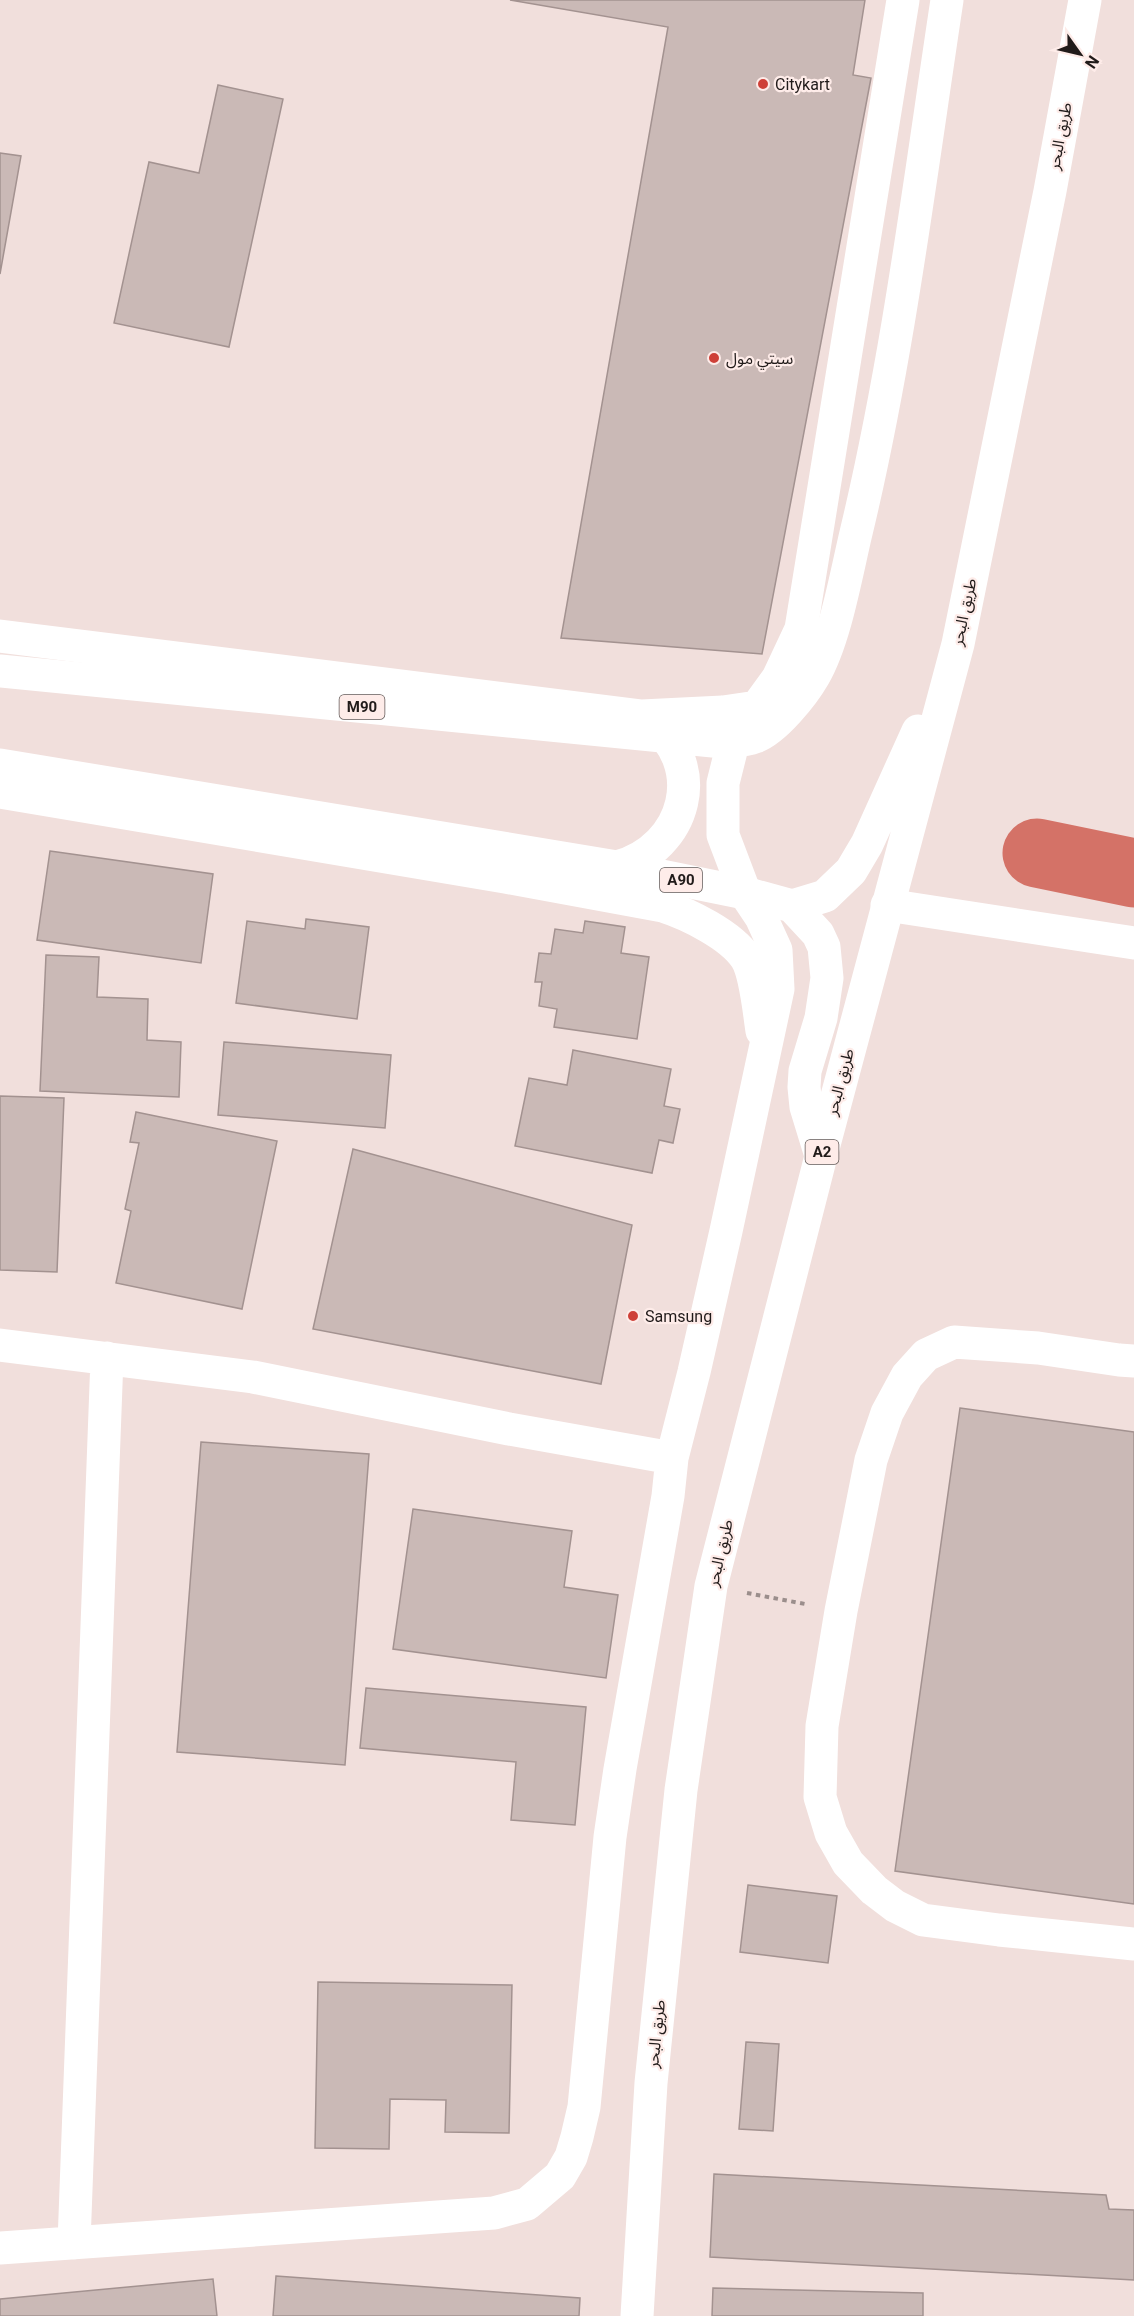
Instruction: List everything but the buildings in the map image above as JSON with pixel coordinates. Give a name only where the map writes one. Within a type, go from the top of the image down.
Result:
[{"type":"main road","points":[[0,2248],[494,2213],[527,2204],[560,2176],[571,2157],[584,2107],[610,1837],[672,1458],[694,1372],[778,989],[776,950],[761,917],[745,893],[723,835],[723,783],[734,740],[778,678],[801,629],[903,0]]},
{"type":"main road","name":"M90","points":[[0,671],[723,742],[755,737],[789,710],[815,674],[831,633],[869,478],[906,268],[947,0]]},
{"type":"main road","name":"طريق البحر","points":[[637,2316],[652,2071],[681,1790],[711,1586],[821,1156],[958,644],[1047,202],[1085,0]]},
{"type":"main road","points":[[0,636],[642,716],[723,712],[757,707]]},
{"type":"main road","points":[[821,1156],[806,1107],[804,1087],[805,1071],[821,1018],[827,978],[824,947],[818,934],[792,906],[825,896],[851,871],[867,844],[958,644]]},
{"type":"main road","points":[[0,765],[617,867],[633,863],[648,855],[661,844],[678,816],[683,800],[684,784],[675,751],[655,725],[642,716]]},
{"type":"main road","points":[[0,792],[505,877],[663,906],[687,914],[726,938],[746,958],[755,986],[765,1053]]},
{"type":"main road","name":"A90","points":[[617,867],[745,893],[792,906]]},
{"type":"main road","points":[[887,905],[1134,944]]},
{"type":"main road","points":[[1134,1361],[1038,1348],[954,1342],[926,1356],[907,1376],[884,1422],[871,1460],[841,1611],[822,1726],[820,1797],[831,1833],[848,1863],[874,1890],[895,1906],[923,1920],[1134,1944]]},
{"type":"main road","points":[[0,1345],[254,1377],[520,1431],[672,1458]]},
{"type":"main road","points":[[74,2242],[107,1358]]},
{"type":"path","points":[[711,1586],[841,1611]]},
{"type":"waterway","points":[[1037,853],[1134,873]]},
{"type":"place","name":"Citykart","points":[[763,84]]},
{"type":"place","name":"سيتي مول","points":[[714,358]]},
{"type":"place","name":"Samsung","points":[[633,1316]]}]
